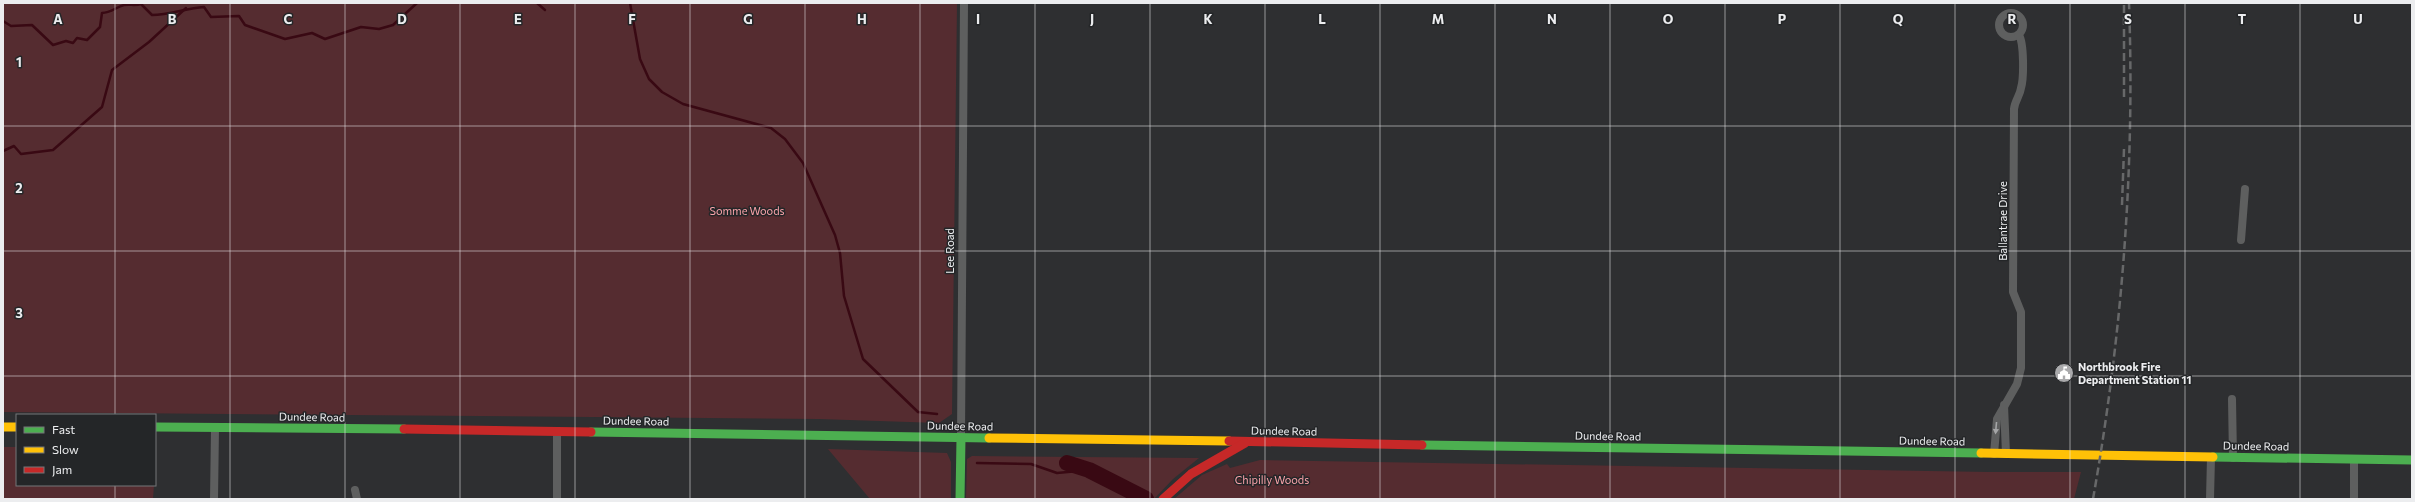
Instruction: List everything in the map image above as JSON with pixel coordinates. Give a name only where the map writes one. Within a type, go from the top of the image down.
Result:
[{"type":"main road","points":[[3,427],[16,427]]},
{"type":"main road","name":"Dundee Road","points":[[156,427],[557,431],[1245,443],[2412,460]]},
{"type":"main road","name":"Lee Road","points":[[960,499],[961,438]]},
{"type":"main road","points":[[1165,497],[1174,486],[1210,461],[1245,443]]},
{"type":"street","name":"Lee Road","points":[[961,438],[964,3]]},
{"type":"street","name":"Ballantrae Drive","points":[[1994,454],[1997,419],[2004,404],[2017,384],[2021,368],[2021,312],[2014,292],[2014,109],[2022,86],[2022,44],[2019,35]]},
{"type":"street","points":[[2241,240],[2245,189]]},
{"type":"street","points":[[2232,399],[2234,458]]},
{"type":"street","points":[[2004,404],[2006,454]]},
{"type":"street","points":[[214,499],[216,428]]},
{"type":"street","points":[[557,431],[557,499]]},
{"type":"street","points":[[2210,499],[2211,457]]},
{"type":"street","points":[[2354,460],[2354,499]]},
{"type":"street","points":[[355,490],[357,499]]},
{"type":"green space","name":"Somme Woods","points":[[3,3],[957,3],[952,414],[939,423],[819,419],[3,412]]},
{"type":"green space","points":[[3,447],[16,447],[16,486],[154,486],[153,499],[3,499]]},
{"type":"green space","points":[[828,449],[947,453],[951,462],[951,499],[870,499]]},
{"type":"green space","points":[[972,456],[1199,458],[1173,479],[1154,499],[966,499],[967,459]]},
{"type":"green space","name":"Chipilly Woods","points":[[1260,460],[1989,472],[2081,472],[2074,499],[1174,499],[1202,475],[1227,464],[1230,468]]},
{"type":"waterway","points":[[3,21],[11,26],[32,25],[53,45],[66,41],[73,43],[77,38],[87,40],[100,27],[102,13],[124,5],[141,4],[152,15],[204,7],[211,17],[239,16],[245,25],[285,39],[312,33],[325,39],[361,27],[379,29],[393,25],[417,3]]},
{"type":"waterway","points":[[537,3],[545,10]]},
{"type":"waterway","points":[[630,3],[640,59],[649,79],[662,92],[683,104],[771,128],[785,139],[803,163],[835,235],[840,253],[844,296],[863,359],[918,412],[937,414]]},
{"type":"waterway","points":[[3,151],[14,146],[21,154],[53,150],[102,107],[112,70],[149,42],[186,8]]},
{"type":"waterway","points":[[977,463],[1031,464],[1057,473],[1089,470]]},
{"type":"waterway","points":[[1067,463],[1089,470],[1146,499]]},
{"type":"railway","points":[[2093,499],[2112,376],[2124,252],[2130,127],[2129,3]]},
{"type":"railway","points":[[2124,5],[2124,99]]},
{"type":"railway","points":[[2122,205],[2124,149]]},
{"type":"traffic: fast","points":[[156,427],[404,429]]},
{"type":"traffic: fast","points":[[591,432],[989,438]]},
{"type":"traffic: fast","points":[[960,499],[961,438]]},
{"type":"traffic: fast","points":[[1422,445],[1981,453]]},
{"type":"traffic: fast","points":[[2213,457],[2412,460]]},
{"type":"traffic: slow","points":[[3,427],[16,427]]},
{"type":"traffic: slow","points":[[989,438],[1229,441]]},
{"type":"traffic: slow","points":[[1981,453],[2213,457]]},
{"type":"traffic: jam","points":[[404,429],[591,432]]},
{"type":"traffic: jam","points":[[1229,441],[1422,445]]},
{"type":"traffic: jam","points":[[1163,499],[1191,474],[1245,443]]},
{"type":"place","name":"Northbrook Fire Department Station 11","points":[[2064,373]]}]
